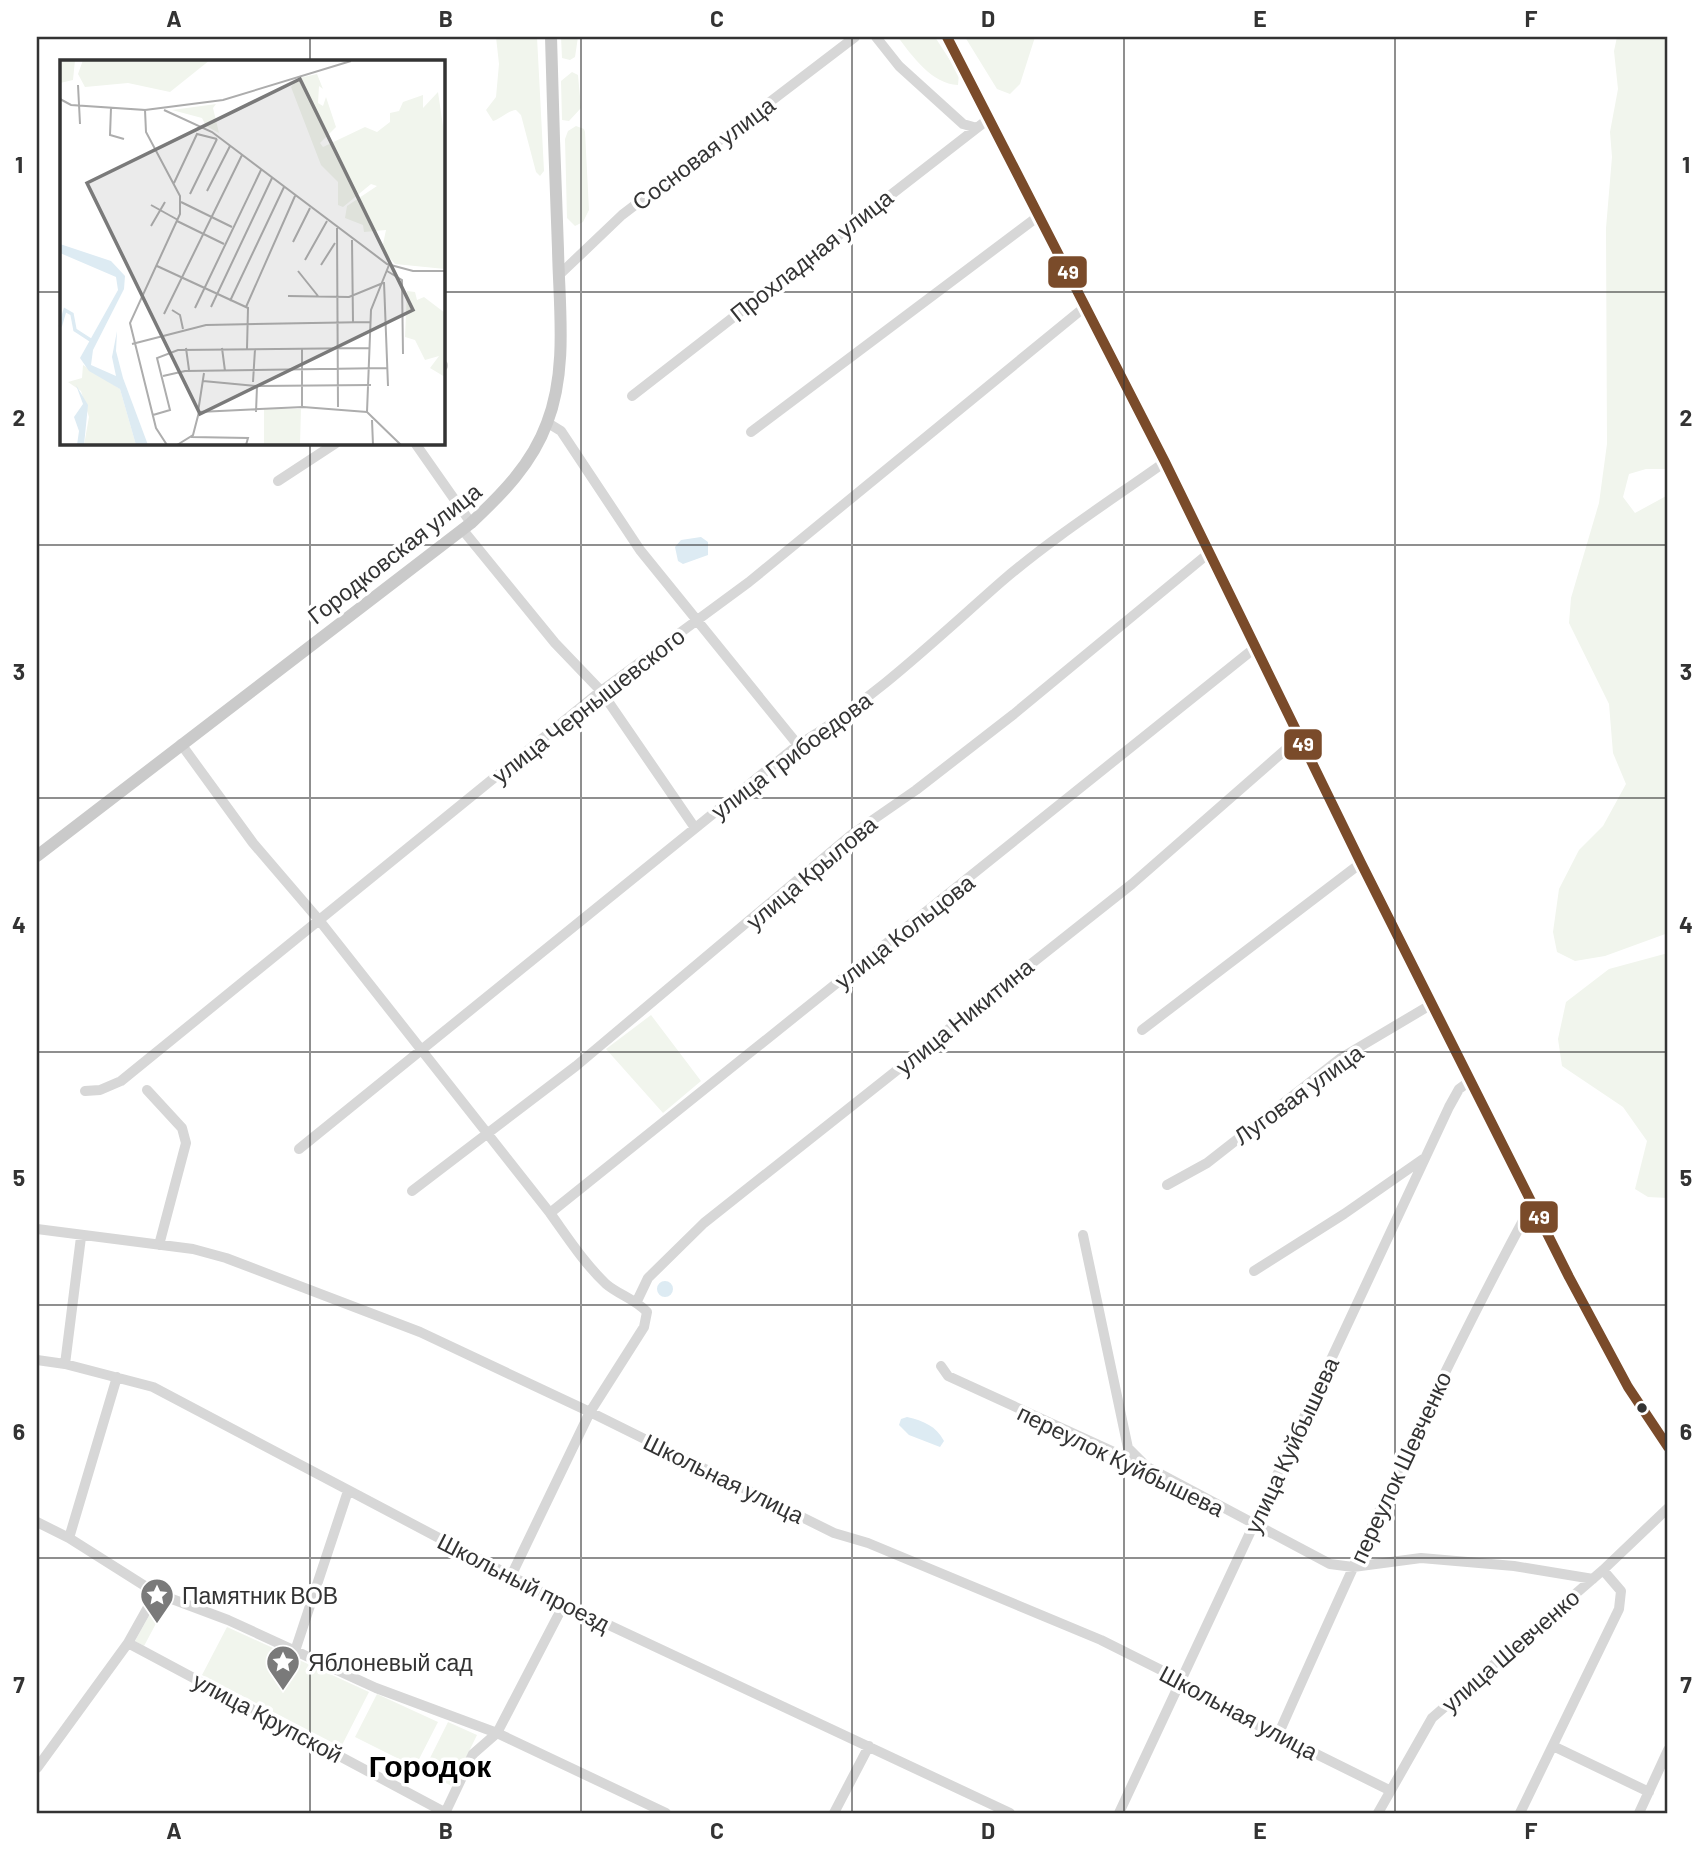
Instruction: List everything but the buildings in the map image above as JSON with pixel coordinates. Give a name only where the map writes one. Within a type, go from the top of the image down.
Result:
[{"type":"main road","name":"Городковская улица","points":[[37,856],[466,526],[503,493],[525,465],[548,423],[558,380],[558,276],[551,37]]},
{"type":"street","name":"Сосновая улица","points":[[558,276],[622,215],[855,37]]},
{"type":"street","points":[[876,37],[899,66],[963,124],[977,128]]},
{"type":"street","points":[[947,37],[991,117],[1165,462],[1360,863],[1532,1204],[1629,1387],[1668,1447]]},
{"type":"street","name":"Прохладная улица","points":[[632,396],[991,117]]},
{"type":"street","points":[[751,432],[1040,215]]},
{"type":"street","name":"улица Чернышевского","points":[[85,1091],[100,1090],[121,1081],[601,691],[698,620],[868,486],[1086,306]]},
{"type":"street","points":[[548,423],[561,431],[639,550],[798,745]]},
{"type":"street","points":[[278,481],[334,444]]},
{"type":"street","points":[[416,444],[466,526],[555,643],[601,691],[695,828]]},
{"type":"street","name":"улица Грибоедова","points":[[299,1149],[798,745],[878,689],[1044,549],[1165,462]]},
{"type":"street","name":"улица Крылова","points":[[412,1191],[576,1066],[738,933],[851,835],[916,790],[1014,714],[1209,553]]},
{"type":"street","name":"улица Кольцова","points":[[551,1213],[1256,647]]},
{"type":"street","name":"улица Никитина","points":[[637,1301],[648,1278],[704,1223],[1132,884],[1300,737]]},
{"type":"street","points":[[181,744],[253,843],[319,920],[419,1050],[551,1213],[582,1258],[608,1286],[637,1301],[647,1312],[644,1327],[590,1412],[511,1576]]},
{"type":"street","points":[[1142,1030],[1360,863]]},
{"type":"street","name":"Луговая улица","points":[[1167,1185],[1207,1163],[1341,1058],[1432,1004]]},
{"type":"street","name":"улица Куйбышева","points":[[1119,1813],[1424,1158],[1454,1098],[1471,1082]]},
{"type":"street","points":[[147,1090],[182,1128],[186,1143],[159,1245]]},
{"type":"street","points":[[1254,1270],[1344,1214],[1424,1158]]},
{"type":"street","name":"переулок Шевченко","points":[[1278,1735],[1353,1567],[1472,1314],[1532,1204]]},
{"type":"street","name":"Школьная улица","points":[[37,1229],[81,1237],[193,1249],[226,1258],[322,1293],[420,1332],[590,1412],[834,1533],[867,1543],[1101,1640],[1172,1676],[1179,1686],[1389,1790]]},
{"type":"street","points":[[1083,1235],[1128,1448],[1149,1468]]},
{"type":"street","points":[[65,1364],[81,1237]]},
{"type":"street","name":"Школьный проезд","points":[[37,1360],[65,1364],[153,1387],[564,1604],[1010,1813]]},
{"type":"street","name":"переулок Куйбышева","points":[[940,1366],[948,1376],[1149,1468],[1330,1564],[1353,1567],[1421,1558],[1514,1566],[1593,1579]]},
{"type":"street","points":[[69,1538],[117,1377]]},
{"type":"street","points":[[295,1651],[348,1491]]},
{"type":"street","name":"улица Шевченко","points":[[1378,1813],[1432,1718],[1666,1513]]},
{"type":"street","points":[[37,1522],[69,1538],[156,1593],[228,1620],[376,1688],[497,1733],[666,1813]]},
{"type":"street","points":[[1520,1813],[1619,1609],[1621,1591],[1603,1570]]},
{"type":"street","points":[[37,1768],[128,1643],[156,1593]]},
{"type":"street","name":"улица Крупской","points":[[128,1643],[446,1812],[472,1754],[497,1733],[564,1604]]},
{"type":"street","points":[[834,1813],[869,1746]]},
{"type":"street","points":[[1553,1746],[1649,1792]]},
{"type":"street","points":[[1639,1813],[1668,1750]]},
{"type":"shaded area","points":[[496,37],[537,37],[544,171],[540,176],[536,172],[521,115],[516,110],[493,121],[486,110],[496,97],[499,64]]},
{"type":"shaded area","points":[[561,37],[578,37],[575,57],[570,60],[562,58]]},
{"type":"shaded area","points":[[898,37],[935,37],[959,74],[958,85],[940,80],[931,74]]},
{"type":"shaded area","points":[[965,37],[1035,37],[1020,84],[1010,94],[997,89]]},
{"type":"shaded area","points":[[1617,37],[1668,37],[1668,469],[1646,469],[1629,474],[1623,497],[1635,513],[1668,495],[1668,933],[1605,956],[1575,961],[1557,952],[1553,932],[1559,889],[1579,850],[1603,826],[1626,784],[1613,753],[1609,704],[1569,623],[1571,598],[1599,503],[1607,444],[1606,228],[1612,157],[1610,132],[1618,89],[1614,51]]},
{"type":"shaded area","points":[[572,72],[578,75],[581,108],[569,121],[562,120],[561,81]]},
{"type":"shaded area","points":[[576,126],[585,132],[589,210],[583,222],[575,226],[567,218],[565,139],[568,131]]},
{"type":"shaded area","points":[[701,537],[708,542],[708,555],[683,564],[678,561],[675,547],[681,540]]},
{"type":"shaded area","points":[[1668,953],[1668,1198],[1648,1197],[1635,1189],[1647,1141],[1623,1107],[1562,1066],[1558,1039],[1566,1002],[1609,969]]},
{"type":"shaded area","points":[[651,1015],[701,1081],[663,1113],[606,1049]]},
{"type":"shaded area","points":[[662,1281],[668,1281],[673,1289],[671,1295],[662,1297],[657,1292],[657,1286]]},
{"type":"shaded area","points":[[907,1417],[933,1428],[944,1441],[940,1447],[909,1435],[899,1425],[901,1419]]},
{"type":"shaded area","points":[[159,1598],[167,1603],[144,1646],[135,1641]]},
{"type":"shaded area","points":[[227,1627],[369,1692],[341,1747],[202,1675]]},
{"type":"shaded area","points":[[377,1694],[438,1722],[415,1767],[355,1737]]},
{"type":"shaded area","points":[[448,1722],[477,1735],[452,1786],[423,1772]]},
{"type":"transit line","name":"49","points":[[947,37],[1165,462],[1361,863],[1569,1277],[1628,1387],[1668,1447]]},
{"type":"place","name":"Памятник ВОВ","points":[[157,1625]]},
{"type":"place","name":"Яблоневый сад","points":[[283,1692]]},
{"type":"district","name":"Городок","points":[[430,1765]]}]
